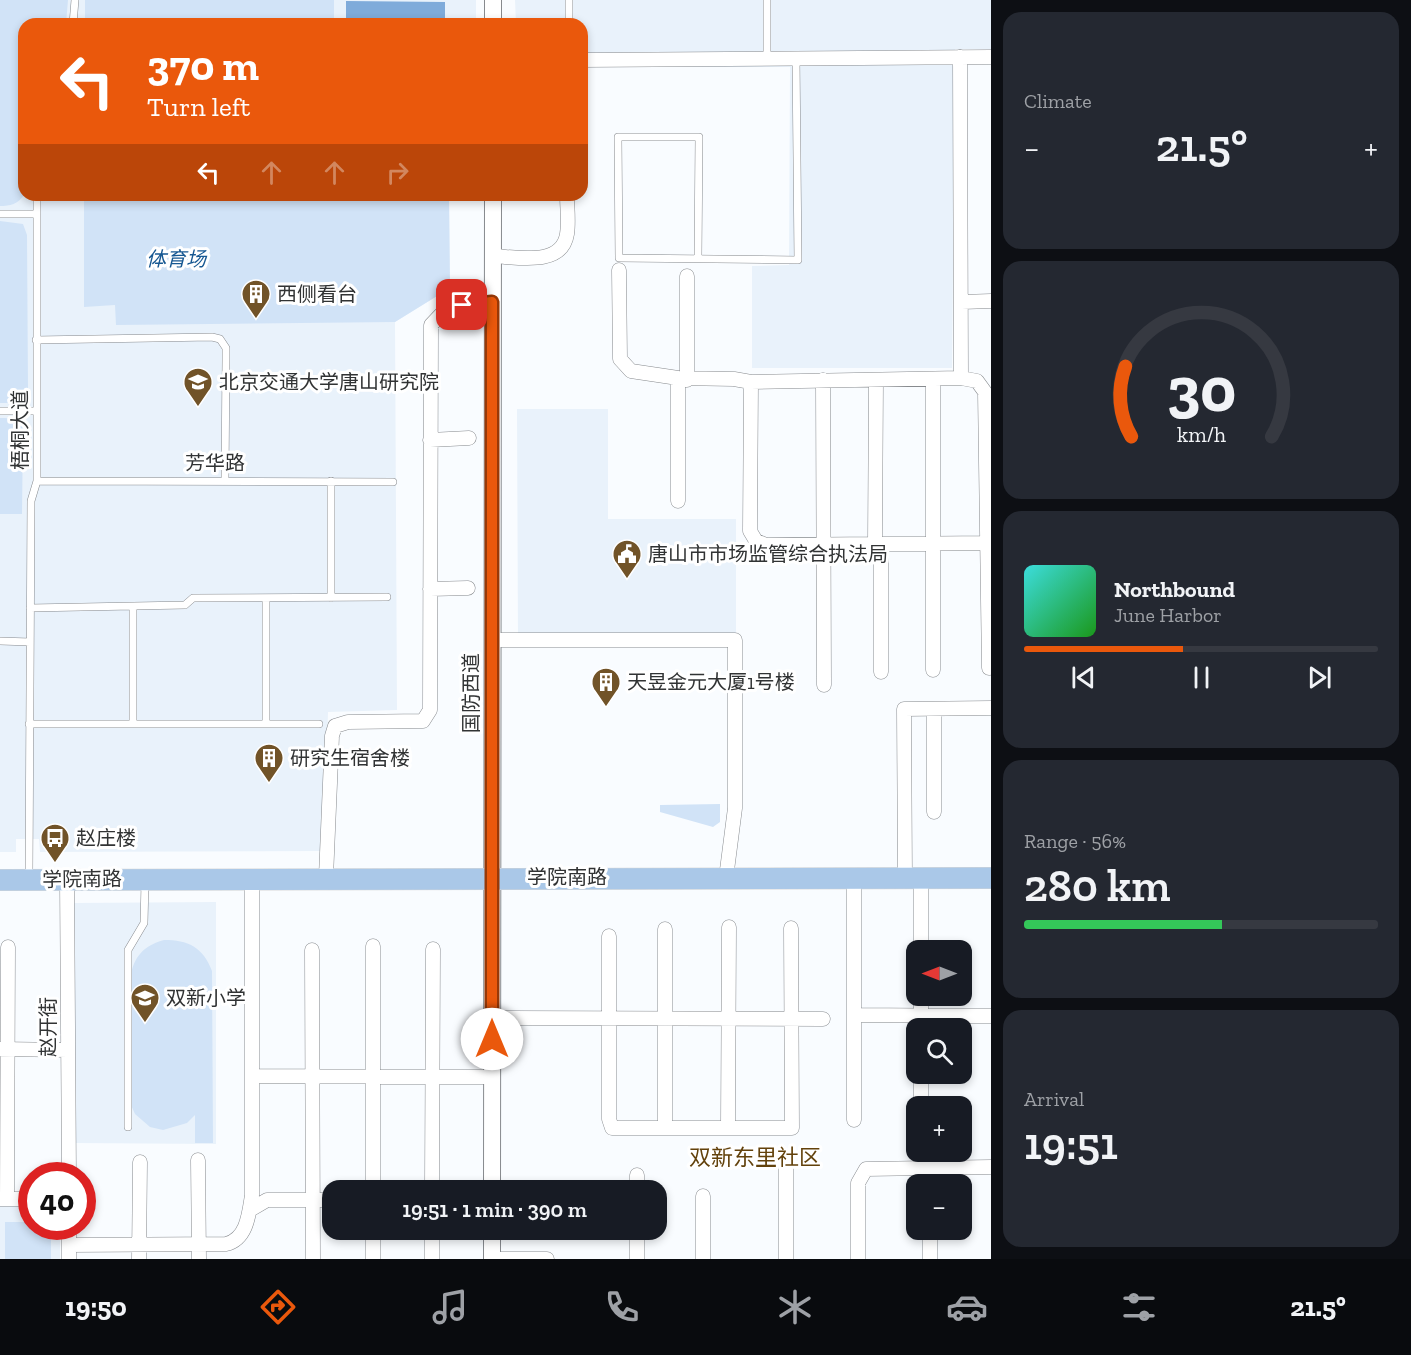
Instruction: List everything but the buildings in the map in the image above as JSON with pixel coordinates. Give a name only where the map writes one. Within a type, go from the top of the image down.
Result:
[{"type":"main road","name":"学院南路","points":[[0,880],[326,877],[991,878]]},
{"type":"street","points":[[493,0],[493,18]]},
{"type":"street","points":[[960,57],[961,378]]},
{"type":"street","points":[[588,60],[991,57]]},
{"type":"street","name":"国防西道","points":[[492,1180],[493,201]]},
{"type":"street","points":[[492,256],[548,257],[561,249],[567,235],[567,201]]},
{"type":"street","points":[[619,270],[620,359],[631,371],[682,379],[734,379],[751,382],[961,378],[977,381],[985,392],[989,543],[989,668]]},
{"type":"street","points":[[678,501],[687,276]]},
{"type":"street","points":[[962,302],[991,301]]},
{"type":"street","points":[[326,877],[332,736],[335,726],[348,722],[423,721],[430,710],[431,325],[449,306],[492,302]]},
{"type":"street","points":[[933,379],[933,670]]},
{"type":"street","points":[[824,380],[824,686]]},
{"type":"street","points":[[876,380],[881,672]]},
{"type":"street","points":[[751,382],[750,531],[756,541],[766,544],[989,543]]},
{"type":"street","points":[[430,440],[469,438]]},
{"type":"street","points":[[430,589],[468,588]]},
{"type":"street","points":[[492,640],[735,640],[735,808],[726,878]]},
{"type":"street","points":[[920,940],[913,878],[904,709],[991,708]]},
{"type":"street","points":[[934,709],[934,812]]},
{"type":"street","points":[[69,1252],[139,1252],[235,1242],[244,1231],[250,1210],[252,878]]},
{"type":"street","points":[[854,878],[854,1120]]},
{"type":"street","name":"赵开街","points":[[67,879],[69,1162]]},
{"type":"street","points":[[728,1128],[729,927]]},
{"type":"street","points":[[609,936],[609,1119],[612,1128],[792,1128],[791,928]]},
{"type":"street","points":[[665,929],[665,1128]]},
{"type":"street","points":[[373,946],[373,1180]]},
{"type":"street","points":[[4,1199],[4,1049],[8,947]]},
{"type":"street","points":[[312,950],[313,1259]]},
{"type":"street","points":[[432,1180],[433,950]]},
{"type":"street","points":[[854,1016],[906,1021]]},
{"type":"street","points":[[968,1018],[991,1016]]},
{"type":"street","points":[[492,1017],[823,1018]]},
{"type":"street","points":[[4,1049],[67,1050]]},
{"type":"street","points":[[252,1076],[492,1077]]},
{"type":"street","points":[[198,1160],[199,1259]]},
{"type":"street","points":[[139,1252],[140,1162]]},
{"type":"street","points":[[786,1166],[786,1259]]},
{"type":"street","points":[[858,1259],[858,1183],[866,1169],[991,1167]]},
{"type":"street","points":[[638,1175],[638,1180]]},
{"type":"street","points":[[703,1196],[703,1259]]},
{"type":"street","points":[[250,1210],[267,1200],[322,1200]]},
{"type":"street","points":[[373,1240],[373,1259]]},
{"type":"street","points":[[432,1240],[432,1259]]},
{"type":"street","points":[[492,1240],[492,1259],[547,1259]]},
{"type":"street","points":[[638,1240],[638,1259]]},
{"type":"street","points":[[930,1240],[930,1259]]},
{"type":"lane","points":[[74,18],[75,0]]},
{"type":"lane","points":[[569,0],[569,18]]},
{"type":"lane","points":[[767,0],[767,58]]},
{"type":"lane","points":[[698,259],[699,137],[618,137],[619,258],[698,259],[798,260],[796,58]]},
{"type":"lane","name":"梧桐大道","points":[[29,880],[31,501],[36,481],[36,201]]},
{"type":"lane","points":[[0,214],[37,214]]},
{"type":"lane","points":[[36,340],[212,337],[220,339],[226,348],[225,479]]},
{"type":"lane","points":[[0,411],[36,411]]},
{"type":"lane","name":"芳华路","points":[[36,481],[225,479],[393,482]]},
{"type":"lane","points":[[331,481],[331,598]]},
{"type":"lane","points":[[30,608],[185,605],[193,598],[387,597]]},
{"type":"lane","points":[[266,598],[266,724]]},
{"type":"lane","points":[[133,607],[133,724]]},
{"type":"lane","points":[[0,641],[30,642]]},
{"type":"lane","points":[[29,724],[319,724]]},
{"type":"lane","points":[[128,1127],[128,950],[144,923],[145,879]]},
{"type":"shaded area","name":"北京交通大学唐山研究院","points":[[0,0],[476,0],[476,18],[18,18],[18,201],[449,201],[450,288],[395,322],[397,710],[328,712],[324,851],[40,852],[39,839],[16,839],[16,852],[0,852]]},
{"type":"shaded area","points":[[515,0],[991,0],[991,49],[955,49],[952,368],[752,368],[752,266],[789,265],[790,67],[588,67],[588,18],[516,18]]},
{"type":"shaded area","name":"唐山市市场监管综合执法局","points":[[517,409],[608,409],[608,519],[736,519],[736,641],[518,641]]},
{"type":"shaded area","name":"双新小学","points":[[216,902],[216,1144],[73,1143],[73,903]]},
{"type":"shaded area","points":[[0,1204],[18,1204],[18,1240],[60,1240],[60,1259],[0,1259]]},
{"type":"green space","points":[[0,0],[68,0],[66,18],[18,18],[19,201],[0,206]]},
{"type":"green space","points":[[85,0],[334,0],[334,18],[85,18]]},
{"type":"green space","name":"体育场","points":[[84,201],[449,201],[450,288],[395,322],[116,325],[115,305],[84,307]]},
{"type":"green space","points":[[0,221],[23,224],[27,235],[28,389],[23,399],[13,403],[0,403]]},
{"type":"green space","points":[[0,418],[14,419],[23,429],[22,514],[0,514]]},
{"type":"green space","points":[[720,804],[720,822],[713,827],[660,812],[660,805]]},
{"type":"green space","points":[[164,940],[180,941],[194,946],[204,956],[212,971],[213,1143],[195,1143],[195,1115],[187,1123],[163,1130],[150,1127],[135,1114],[130,1103],[129,983],[136,961],[143,950]]},
{"type":"green space","points":[[5,1222],[18,1222],[18,1240],[51,1240],[51,1259],[5,1259]]},
{"type":"water","points":[[346,1],[445,2],[445,18],[346,18]]},
{"type":"place","name":"西侧看台","points":[[256,320]]},
{"type":"place","name":"北京交通大学唐山研究院","points":[[198,408]]},
{"type":"place","name":"唐山市市场监管综合执法局","points":[[627,580]]},
{"type":"place","name":"天昱金元大厦1号楼","points":[[606,708]]},
{"type":"place","name":"研究生宿舍楼","points":[[269,784]]},
{"type":"place","name":"赵庄楼","points":[[55,864]]},
{"type":"place","name":"双新小学","points":[[145,1024]]},
{"type":"district","name":"双新东里社区","points":[[755,1157]]},
{"type":"route","points":[[462,305],[492,302],[492,1039]]}]
